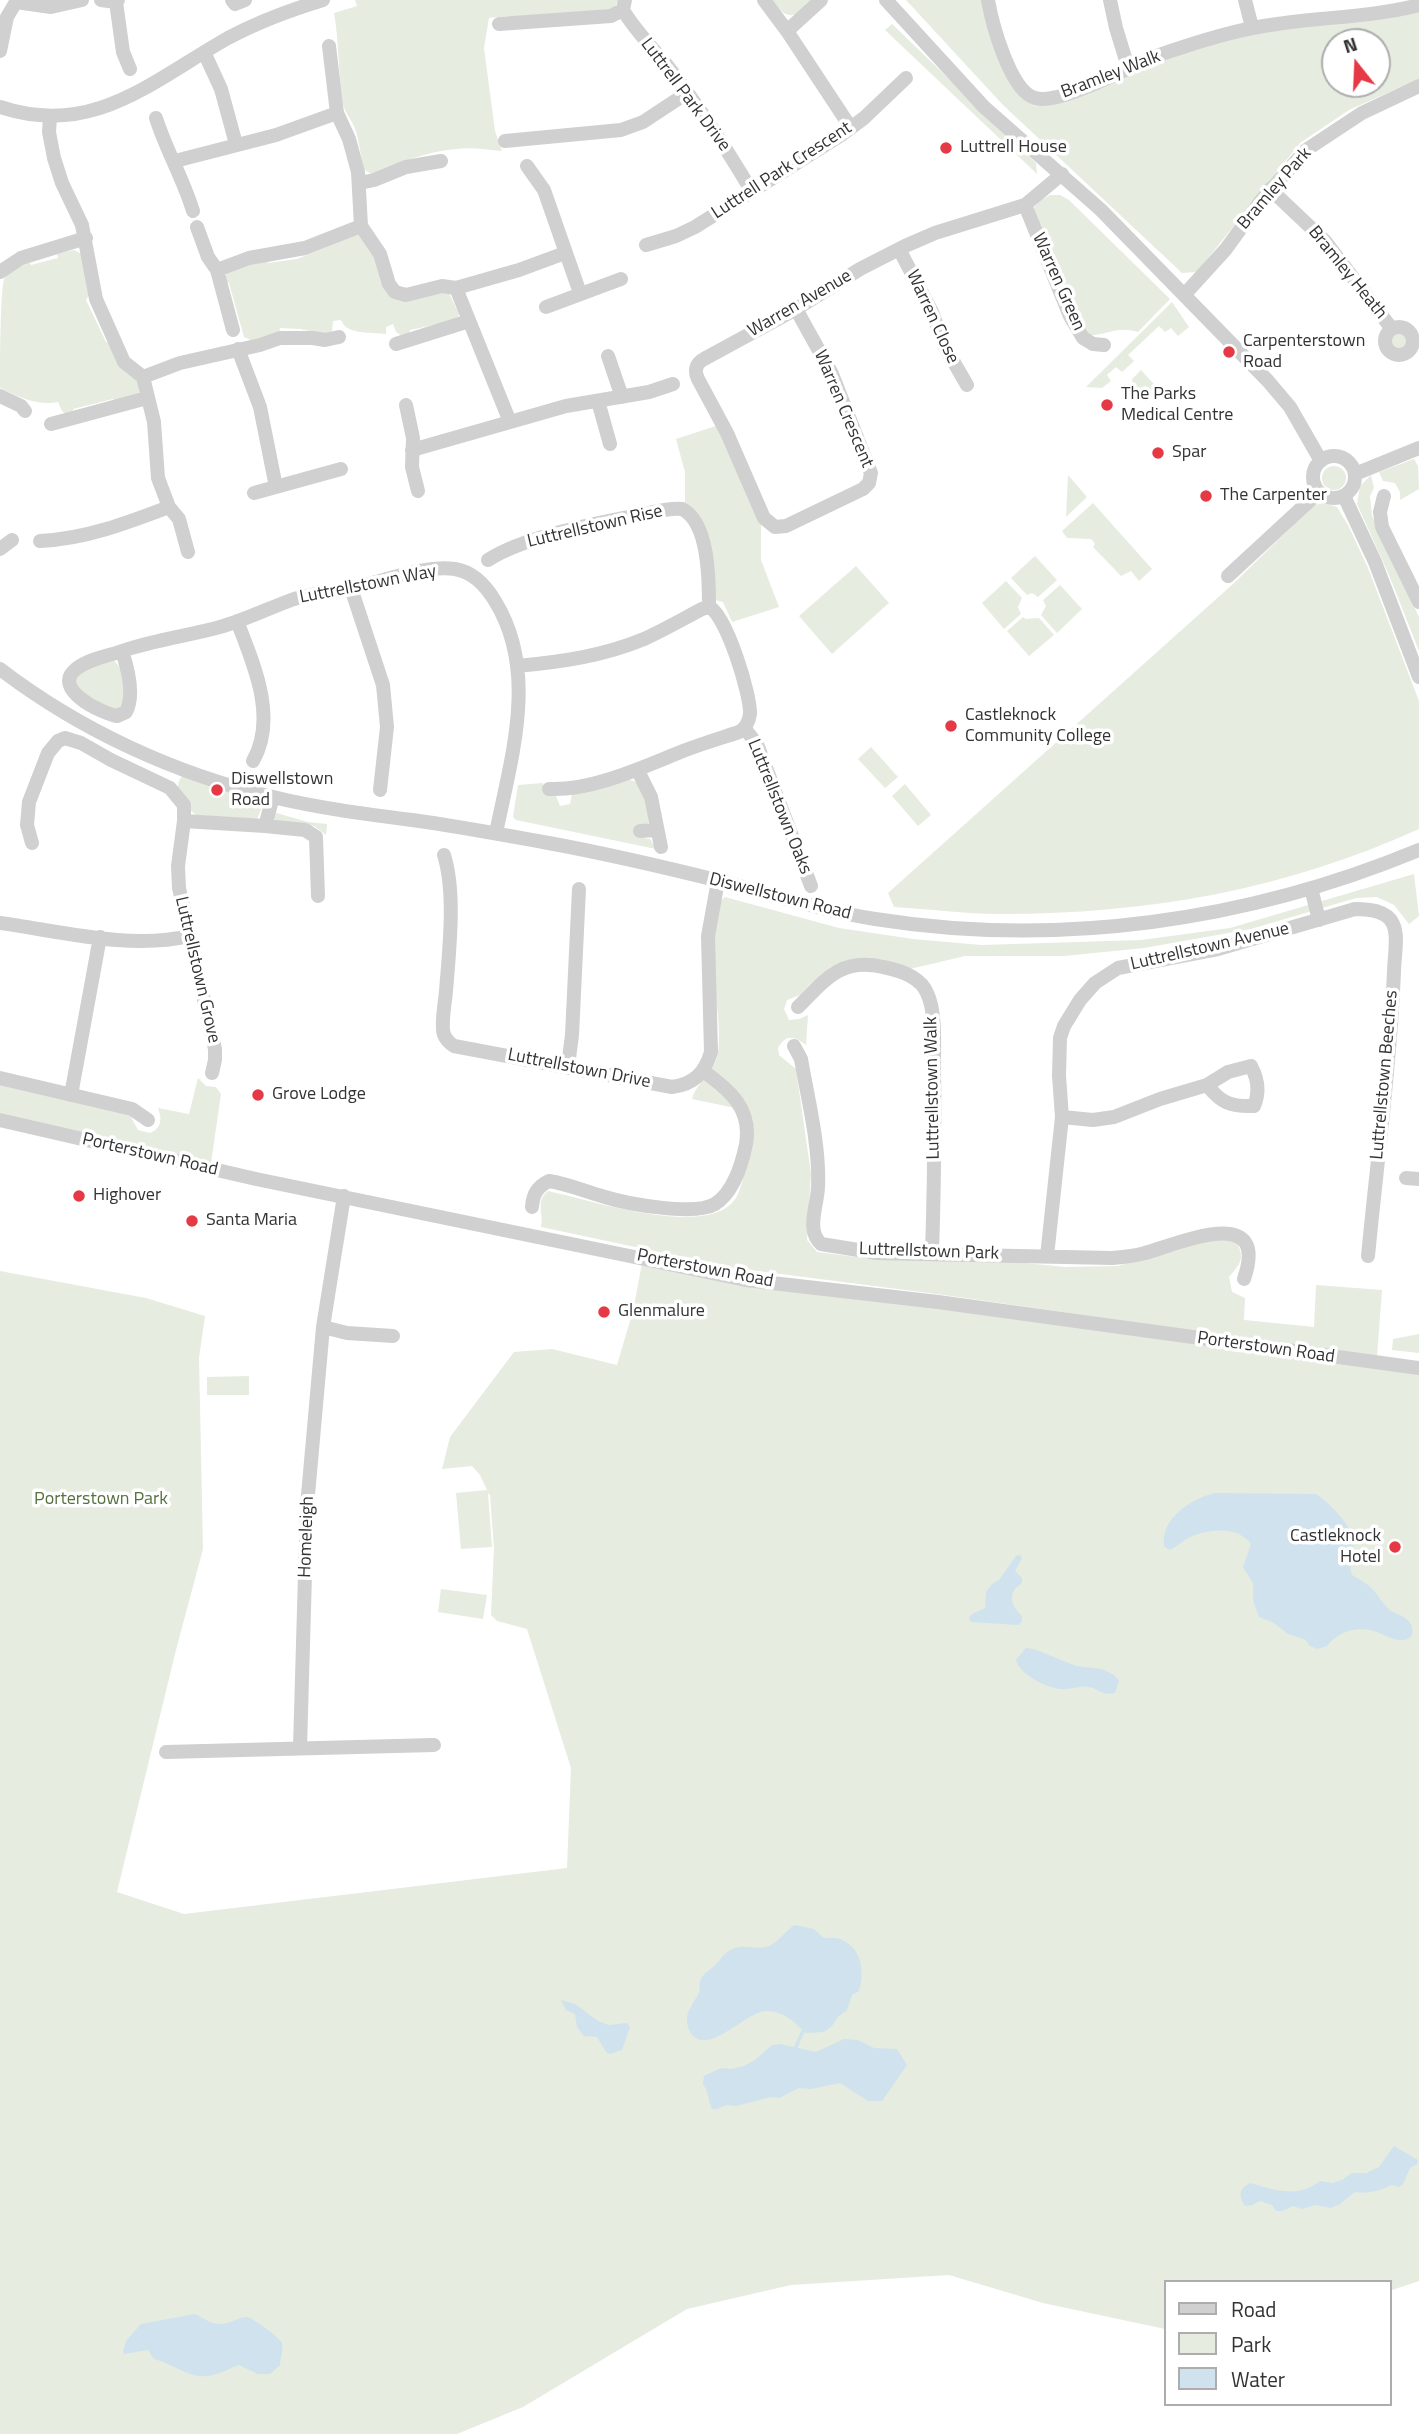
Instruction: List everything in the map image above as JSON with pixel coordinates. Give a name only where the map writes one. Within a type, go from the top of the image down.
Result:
[{"type":"street","points":[[0,51],[7,18],[16,1],[51,7],[82,0]]},
{"type":"street","points":[[232,0],[235,4],[245,0]]},
{"type":"street","points":[[0,107],[28,115],[89,113],[118,103],[204,52],[274,16],[323,0]]},
{"type":"street","points":[[764,0],[851,128]]},
{"type":"street","points":[[787,31],[821,0]]},
{"type":"street","points":[[886,0],[984,107],[1062,174],[1185,294],[1285,400],[1321,461]]},
{"type":"street","name":"Bramley Walk","points":[[988,0],[996,35],[1016,80],[1024,91],[1035,98],[1049,98],[1088,88],[1128,67],[1252,27],[1354,16],[1419,5]]},
{"type":"street","points":[[1111,0],[1128,67]]},
{"type":"street","points":[[1245,0],[1252,27]]},
{"type":"street","points":[[111,1],[123,52],[130,69]]},
{"type":"street","points":[[499,24],[611,16],[624,5]]},
{"type":"street","name":"Luttrell Park Drive","points":[[624,5],[635,30],[668,66],[710,122],[751,190]]},
{"type":"street","points":[[329,46],[337,113],[353,150],[360,183],[361,226],[380,254],[389,284],[396,292],[406,295],[442,286],[456,288],[519,270],[565,253]]},
{"type":"street","points":[[204,52],[220,85],[236,144]]},
{"type":"street","name":"Luttrell Park Crescent","points":[[646,245],[695,227],[851,128],[906,78]]},
{"type":"street","name":"Bramley Park","points":[[1185,294],[1226,249],[1270,190],[1304,152],[1335,129],[1379,103],[1419,86]]},
{"type":"street","points":[[505,141],[621,130],[643,122],[688,93]]},
{"type":"street","points":[[175,161],[276,135],[337,113]]},
{"type":"street","points":[[50,116],[50,140],[58,172],[86,238],[96,299],[124,362],[143,377],[154,422],[158,478],[169,507],[179,519],[188,552]]},
{"type":"street","points":[[156,118],[193,211]]},
{"type":"street","points":[[360,183],[406,167],[441,161]]},
{"type":"street","points":[[527,166],[544,190],[580,293]]},
{"type":"street","name":"Warren Avenue","points":[[768,522],[695,372],[701,360],[796,310],[860,269],[899,249],[935,233],[1025,205],[1062,174]]},
{"type":"street","name":"Bramley Heath","points":[[1270,190],[1325,241],[1392,329]]},
{"type":"street","name":"Warren Green","points":[[1025,205],[1070,316],[1083,338],[1093,344],[1104,345]]},
{"type":"street","points":[[218,270],[248,258],[305,248],[361,226]]},
{"type":"street","points":[[197,227],[208,257],[218,270],[233,330]]},
{"type":"street","points":[[1,269],[24,257],[86,238]]},
{"type":"street","name":"Warren Close","points":[[899,249],[932,312],[945,347],[967,385]]},
{"type":"street","points":[[546,307],[621,279]]},
{"type":"street","points":[[456,288],[510,422]]},
{"type":"street","name":"Warren Crescent","points":[[768,522],[775,527],[786,526],[863,489],[869,483],[871,473],[832,374],[796,310]]},
{"type":"street","points":[[396,344],[469,321]]},
{"type":"street","points":[[143,377],[180,363],[286,337],[325,340],[339,337]]},
{"type":"street","points":[[238,349],[260,407],[276,486]]},
{"type":"street","points":[[608,356],[622,397]]},
{"type":"street","points":[[412,450],[566,406],[649,392],[673,384]]},
{"type":"street","points":[[0,396],[21,406],[24,411]]},
{"type":"street","points":[[51,424],[147,398]]},
{"type":"street","points":[[598,401],[610,444]]},
{"type":"street","points":[[406,405],[413,438],[412,467],[418,491]]},
{"type":"street","points":[[1355,474],[1419,448]]},
{"type":"street","points":[[1332,456],[1350,463],[1355,474],[1354,485],[1344,496],[1330,498],[1319,492],[1313,476],[1321,461],[1332,456]]},
{"type":"street","points":[[254,493],[341,469]]},
{"type":"street","points":[[1228,576],[1319,492]]},
{"type":"street","points":[[1344,496],[1375,562],[1419,677]]},
{"type":"street","points":[[1384,496],[1380,512],[1382,527],[1419,602]]},
{"type":"street","points":[[40,541],[62,540],[92,533],[169,507]]},
{"type":"street","name":"Luttrellstown Rise","points":[[488,560],[502,551],[561,533],[629,517],[682,509],[695,520],[706,555],[709,607]]},
{"type":"street","name":"Luttrellstown Way","points":[[122,651],[127,668],[130,702],[126,712],[117,716],[75,695],[69,683],[76,669],[122,651],[156,640],[208,630],[237,621],[294,599],[433,570],[453,569],[471,574],[490,594],[502,614],[510,634],[517,666],[519,700],[516,732],[496,833]]},
{"type":"street","points":[[351,588],[383,685],[387,727],[380,790]]},
{"type":"street","points":[[517,666],[579,659],[612,650],[646,638],[709,607],[715,609],[720,616],[733,646],[750,706],[745,729],[638,771],[558,793]]},
{"type":"street","points":[[237,621],[257,678],[262,706],[260,747],[253,761]]},
{"type":"street","name":"Diswellstown Road","points":[[0,669],[59,709],[109,737],[182,769],[273,797],[333,810],[496,833],[575,848],[846,914],[928,926],[1018,930],[1094,928],[1191,916],[1256,904],[1311,888],[1370,869],[1419,849]]},
{"type":"street","name":"Luttrellstown Oaks","points":[[745,729],[757,744],[811,886]]},
{"type":"street","points":[[32,843],[27,825],[29,802],[48,753],[58,741],[65,738],[170,788],[182,800],[184,821],[305,830],[316,837],[318,896]]},
{"type":"street","points":[[638,771],[651,797],[661,847]]},
{"type":"street","points":[[265,827],[273,797]]},
{"type":"street","name":"Luttrellstown Grove","points":[[184,821],[178,878],[180,899],[215,1049],[212,1073]]},
{"type":"street","points":[[640,831],[656,831]]},
{"type":"street","name":"Luttrellstown Drive","points":[[444,855],[449,870],[450,889],[449,955],[443,1028],[445,1038],[454,1046],[672,1087],[686,1085],[703,1071]]},
{"type":"street","points":[[532,1207],[532,1197],[539,1187],[549,1181],[568,1184],[606,1198],[665,1208],[696,1210],[714,1205],[728,1192],[746,1143],[747,1119],[739,1102],[703,1071],[709,1060],[711,1046],[708,936],[718,881]]},
{"type":"street","points":[[1311,888],[1319,920]]},
{"type":"street","points":[[568,1066],[579,889]]},
{"type":"street","name":"Luttrellstown Avenue","points":[[1047,1256],[1062,1117],[1060,1038],[1076,1007],[1095,983],[1118,968],[1218,949],[1355,909],[1369,909]]},
{"type":"street","name":"Luttrellstown Beeches","points":[[1368,1256],[1392,1009],[1395,934],[1391,920],[1384,914],[1369,909]]},
{"type":"street","points":[[0,923],[100,937],[160,941],[189,936]]},
{"type":"street","points":[[71,1095],[100,937]]},
{"type":"street","name":"Luttrellstown Walk","points":[[798,1007],[835,971],[854,964],[873,965],[906,974],[916,979],[928,993],[934,1055],[932,1253]]},
{"type":"street","name":"Luttrellstown Park","points":[[794,1046],[801,1059],[816,1155],[818,1187],[813,1230],[814,1238],[821,1244],[877,1253],[1081,1259],[1144,1253],[1200,1236],[1231,1234],[1240,1237],[1248,1245],[1250,1254],[1244,1279]]},
{"type":"street","points":[[0,1078],[132,1109],[148,1120]]},
{"type":"street","points":[[1062,1117],[1093,1120],[1114,1117],[1160,1099],[1207,1086]]},
{"type":"street","name":"Porterstown Road","points":[[0,1120],[256,1179],[746,1280],[952,1304],[1419,1368]]},
{"type":"street","name":"Homeleigh","points":[[300,1747],[307,1506],[323,1327],[344,1196]]},
{"type":"street","points":[[323,1327],[347,1333],[393,1336]]},
{"type":"street","points":[[166,1752],[434,1745]]},
{"type":"green space","points":[[355,0],[619,0],[613,10],[510,19],[508,16],[489,18],[484,48],[495,131],[502,151],[468,148],[446,150],[413,158],[371,174],[364,169],[356,132],[343,105],[334,13],[357,6]]},
{"type":"green space","points":[[771,0],[811,2],[799,12],[790,15]]},
{"type":"green space","points":[[906,0],[982,0],[1007,73],[1023,98],[1035,106],[1047,105],[1194,49],[1253,34],[1419,10],[1419,79],[1391,91],[1391,28],[1321,28],[1321,98],[1376,98],[1349,110],[1300,143],[1197,272],[1182,273],[1003,105]]},
{"type":"green space","points":[[892,24],[1036,163],[1037,174],[885,30]]},
{"type":"green space","points":[[1050,195],[1060,195],[1069,200],[1170,299],[1138,332],[1117,330],[1088,335],[1072,309],[1033,209]]},
{"type":"green space","points":[[359,234],[372,249],[383,284],[431,293],[449,293],[459,314],[457,320],[410,330],[409,335],[402,336],[396,332],[393,324],[386,327],[386,334],[366,333],[348,328],[341,320],[333,321],[332,331],[328,335],[280,328],[279,332],[255,342],[244,337],[229,283],[226,282],[226,272],[265,260],[268,263],[297,259]]},
{"type":"green space","points":[[74,250],[82,254],[89,295],[86,300],[106,342],[133,373],[139,393],[115,401],[113,399],[73,409],[68,415],[62,411],[58,402],[35,402],[0,388],[1,315],[4,279],[11,270],[29,261],[31,265],[58,258],[57,254]]},
{"type":"green space","points":[[1172,302],[1189,327],[1178,336],[1171,328],[1165,332],[1159,326],[1128,355],[1134,361],[1122,372],[1116,367],[1107,375],[1111,381],[1102,388],[1086,387]]},
{"type":"green space","points":[[1399,334],[1405,336],[1405,348],[1399,350],[1393,348],[1391,342],[1393,336]]},
{"type":"green space","points":[[1141,370],[1163,394],[1157,399],[1133,387],[1132,379]]},
{"type":"green space","points":[[719,425],[761,523],[761,560],[779,607],[732,622],[723,602],[715,600],[696,511],[685,504],[685,472],[676,439]]},
{"type":"green space","points":[[1414,459],[1418,466],[1419,489],[1400,500],[1400,492],[1395,483],[1383,481],[1379,472]]},
{"type":"green space","points":[[1334,466],[1345,473],[1346,478],[1339,489],[1334,490],[1323,483],[1322,478],[1329,467]]},
{"type":"green space","points":[[1068,475],[1087,497],[1066,517]]},
{"type":"green space","points":[[1371,475],[1374,488],[1370,496],[1372,516],[1419,617],[1419,651],[1357,504],[1360,486]]},
{"type":"green space","points":[[1093,503],[1152,569],[1139,581],[1131,571],[1121,576],[1093,547],[1095,544],[1091,539],[1067,538],[1062,531]]},
{"type":"green space","points":[[1324,503],[1337,507],[1348,525],[1368,568],[1419,701],[1419,829],[1317,868],[1266,883],[1162,903],[1055,913],[1000,914],[894,907],[888,893],[1233,584],[1314,505]]},
{"type":"green space","points":[[1035,556],[1057,580],[1038,597],[1032,593],[1027,595],[1011,578]]},
{"type":"green space","points":[[856,566],[889,603],[832,654],[799,616]]},
{"type":"green space","points":[[1006,581],[1022,598],[1018,607],[1021,614],[1004,629],[982,603]]},
{"type":"green space","points":[[1060,585],[1082,609],[1057,633],[1041,615],[1046,606],[1043,600]]},
{"type":"green space","points":[[1023,617],[1039,618],[1054,635],[1029,656],[1007,631]]},
{"type":"green space","points":[[114,661],[121,671],[124,684],[121,709],[111,709],[77,689],[74,676],[93,666]]},
{"type":"green space","points":[[871,747],[898,777],[885,788],[858,759]]},
{"type":"green space","points":[[182,776],[258,801],[262,807],[257,819],[196,815],[179,792]]},
{"type":"green space","points":[[628,779],[638,783],[646,799],[650,820],[638,837],[650,839],[656,849],[516,820],[513,817],[518,785],[543,783],[545,794],[556,796],[560,806],[570,804],[572,793]]},
{"type":"green space","points":[[905,784],[931,815],[918,826],[892,796]]},
{"type":"green space","points":[[273,812],[308,822],[327,824],[326,835],[314,826],[279,823],[274,819]]},
{"type":"green space","points":[[1414,874],[1419,916],[1409,924],[1394,905],[1377,897],[1356,898],[1251,929],[1144,948],[1064,956],[965,956],[910,969],[831,967],[800,995],[787,1000],[784,1009],[789,1020],[808,1015],[806,1045],[790,1038],[784,1040],[778,1048],[779,1055],[796,1069],[811,1174],[807,1240],[817,1252],[871,1259],[994,1260],[1065,1267],[1118,1266],[1220,1239],[1237,1242],[1241,1253],[1240,1261],[1229,1277],[1232,1292],[1245,1298],[1244,1320],[1314,1327],[1316,1285],[1382,1290],[1377,1357],[734,1268],[541,1227],[541,1203],[548,1191],[648,1214],[677,1217],[703,1216],[724,1209],[737,1196],[746,1165],[750,1111],[692,1099],[718,1053],[719,1026],[712,944],[721,901],[725,897],[839,928],[913,939],[981,945],[1141,940],[1230,928]]},
{"type":"green space","points":[[198,1078],[206,1086],[216,1087],[221,1094],[211,1163],[0,1113],[0,1084],[127,1113],[138,1130],[150,1133],[157,1129],[160,1123],[158,1108],[189,1114]]},
{"type":"green space","name":"Porterstown Park","points":[[643,1258],[746,1280],[1419,1372],[1419,2281],[1391,2290],[1391,2280],[1164,2280],[1164,2329],[1043,2303],[949,2275],[791,2285],[687,2309],[523,2407],[457,2434],[0,2434],[0,1271],[146,1298],[205,1316],[199,1358],[203,1549],[117,1892],[184,1914],[567,1868],[571,1768],[527,1629],[497,1621],[491,1615],[494,1548],[490,1495],[488,1493],[492,1547],[461,1549],[456,1493],[487,1490],[472,1466],[442,1469],[450,1437],[514,1352],[552,1349],[617,1365],[633,1311]]},
{"type":"green space","points":[[1419,1334],[1419,1353],[1392,1350],[1393,1339]]},
{"type":"green space","points":[[249,1376],[249,1395],[207,1395],[207,1377]]},
{"type":"green space","points":[[441,1589],[487,1595],[483,1619],[438,1612]]},
{"type":"water","points":[[1214,1493],[1316,1494],[1340,1515],[1353,1536],[1352,1575],[1370,1587],[1391,1611],[1409,1622],[1413,1629],[1411,1636],[1406,1640],[1397,1640],[1374,1631],[1358,1629],[1341,1634],[1327,1646],[1317,1649],[1310,1646],[1306,1640],[1288,1634],[1274,1623],[1259,1617],[1253,1600],[1253,1583],[1243,1567],[1251,1544],[1245,1538],[1221,1530],[1188,1538],[1169,1550],[1164,1546],[1164,1536],[1172,1518],[1187,1505]]},
{"type":"water","points":[[1020,1555],[1022,1558],[1015,1571],[1022,1578],[1022,1583],[1014,1591],[1012,1599],[1022,1616],[1022,1622],[1018,1625],[971,1622],[969,1618],[972,1614],[985,1608],[986,1592],[999,1580],[1016,1556]]},
{"type":"water","points":[[1026,1648],[1076,1666],[1102,1669],[1114,1675],[1119,1681],[1115,1693],[1104,1693],[1086,1687],[1061,1689],[1028,1676],[1016,1660]]},
{"type":"water","points":[[794,1925],[814,1929],[824,1938],[840,1939],[857,1954],[861,1983],[859,1991],[852,1995],[847,2010],[824,2032],[806,2033],[783,2015],[765,2011],[756,2013],[713,2038],[703,2040],[694,2037],[688,2027],[687,2016],[699,1993],[700,1982],[705,1973],[730,1950],[769,1946]]},
{"type":"water","points":[[561,2000],[575,2004],[598,2021],[609,2025],[627,2023],[630,2027],[622,2050],[610,2054],[597,2037],[584,2036],[577,2027],[575,2014],[566,2010]]},
{"type":"water","points":[[844,2039],[858,2040],[874,2048],[897,2049],[907,2065],[882,2101],[868,2101],[840,2083],[811,2089],[799,2088],[779,2098],[771,2097],[712,2109],[703,2084],[704,2076],[721,2068],[744,2066],[772,2045],[780,2044],[816,2052]]},
{"type":"water","points":[[1394,2146],[1418,2160],[1399,2187],[1392,2185],[1374,2192],[1355,2192],[1331,2208],[1315,2205],[1302,2209],[1293,2206],[1276,2211],[1272,2205],[1260,2201],[1245,2206],[1241,2199],[1242,2190],[1250,2183],[1294,2191],[1311,2187],[1320,2181],[1332,2183],[1342,2180],[1352,2173],[1366,2173],[1379,2167]]},
{"type":"water","points":[[195,2314],[217,2324],[247,2317],[255,2321],[282,2343],[280,2365],[270,2374],[258,2374],[239,2365],[213,2375],[197,2376],[154,2359],[148,2350],[124,2354],[126,2341],[141,2324]]},
{"type":"waterway","points":[[795,2049],[803,2031]]},
{"type":"place","name":"Luttrell House","points":[[946,148]]},
{"type":"place","name":"Carpenterstown Road","points":[[1229,352]]},
{"type":"place","name":"The Parks Medical Centre","points":[[1107,405]]},
{"type":"place","name":"Spar","points":[[1158,453]]},
{"type":"place","name":"The Carpenter","points":[[1206,496]]},
{"type":"place","name":"Castleknock Community College","points":[[951,726]]},
{"type":"place","name":"Diswellstown Road","points":[[217,790]]},
{"type":"place","name":"Grove Lodge","points":[[258,1095]]},
{"type":"place","name":"Highover","points":[[79,1196]]},
{"type":"place","name":"Santa Maria","points":[[192,1221]]},
{"type":"place","name":"Glenmalure","points":[[604,1312]]},
{"type":"place","name":"Castleknock Hotel","points":[[1395,1547]]}]
